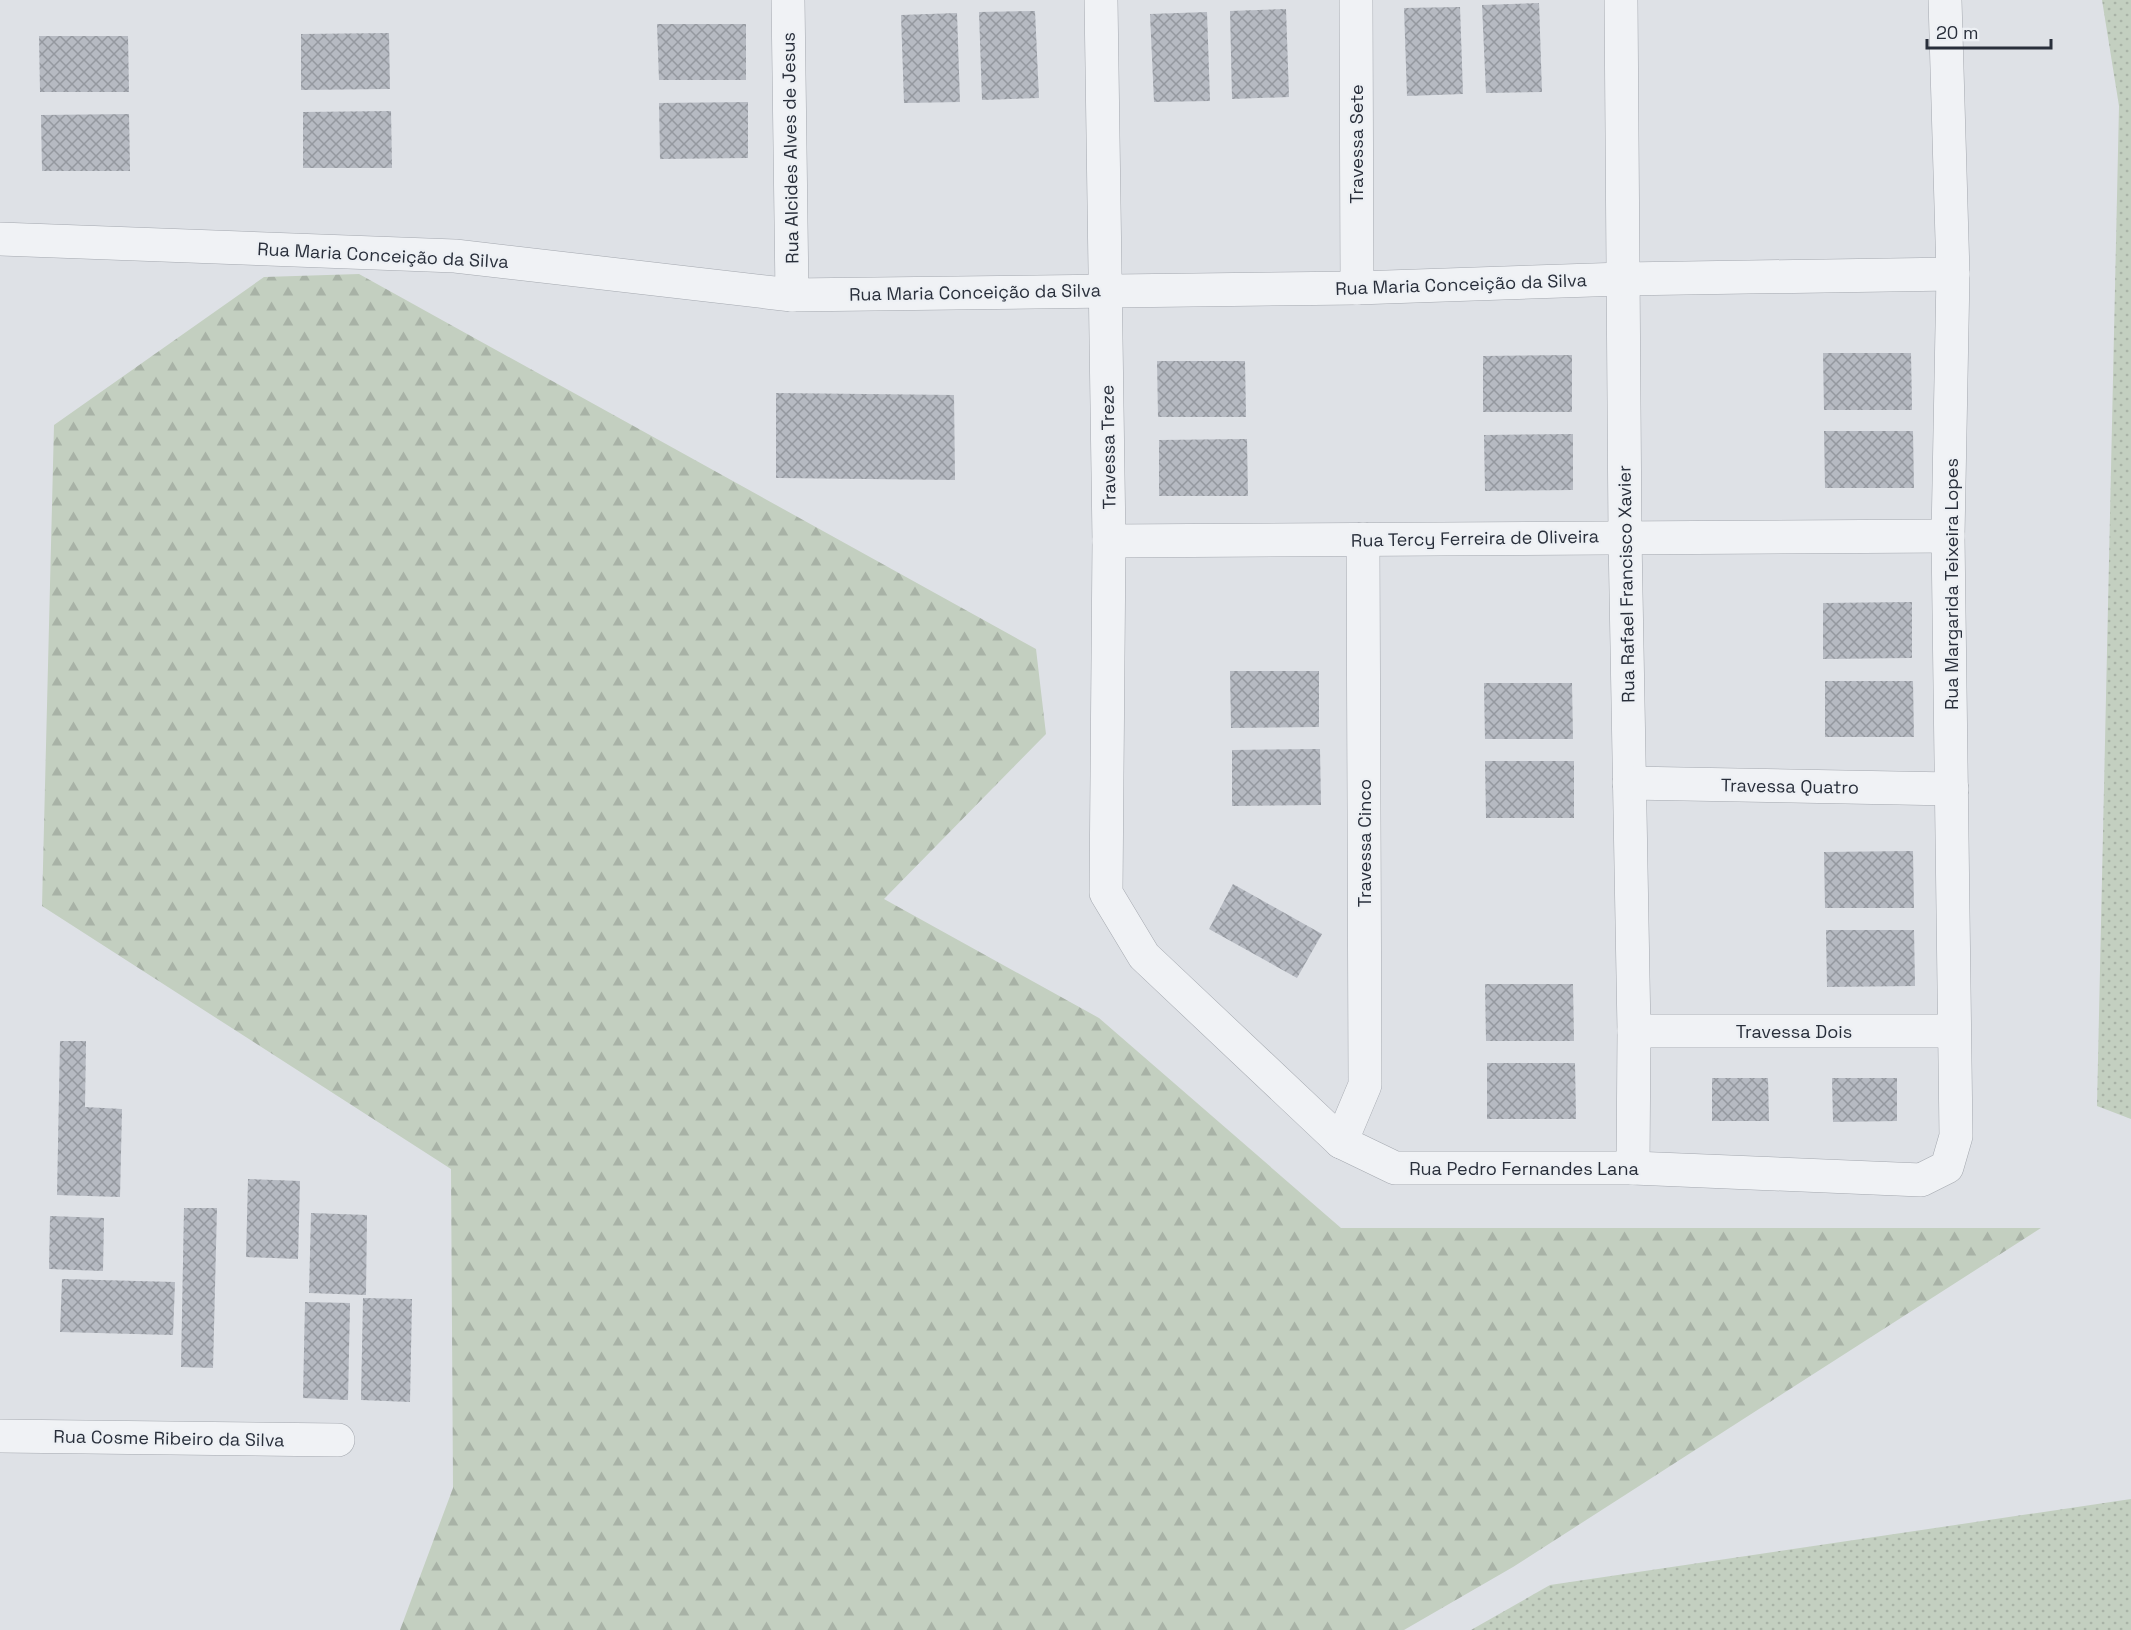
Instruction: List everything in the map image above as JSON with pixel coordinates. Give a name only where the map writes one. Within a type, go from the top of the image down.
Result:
[{"type":"street","name":"Rua Alcides Alves de Jesus","points":[[788,0],[792,295]]},
{"type":"street","name":"Travessa Treze","points":[[1101,0],[1109,541],[1106,893]]},
{"type":"street","name":"Travessa Sete","points":[[1356,0],[1357,288]]},
{"type":"street","name":"Rua Rafael Francisco Xavier","points":[[1621,0],[1624,537],[1634,1031],[1633,1168]]},
{"type":"street","name":"Rua Margarida Teixeira Lopes","points":[[1945,0],[1953,274],[1948,536],[1956,1136],[1947,1167]]},
{"type":"street","name":"Rua Maria Conceição da Silva","points":[[0,239],[455,256],[792,295],[1357,288],[1623,279],[1953,274]]},
{"type":"street","name":"Rua Tercy Ferreira de Oliveira","points":[[1109,541],[1948,536]]},
{"type":"street","name":"Travessa Cinco","points":[[1341,1142],[1365,1085],[1363,539]]},
{"type":"street","name":"Travessa Quatro","points":[[1629,783],[1952,789]]},
{"type":"street","name":"Rua Pedro Fernandes Lana","points":[[1106,893],[1144,956],[1341,1142],[1395,1168],[1633,1168],[1922,1180],[1947,1167]]},
{"type":"street","name":"Travessa Dois","points":[[1634,1031],[1954,1031]]},
{"type":"street","name":"Rua Cosme Ribeiro da Silva","points":[[0,1436],[338,1440]]},
{"type":"green space","points":[[2102,0],[2131,0],[2131,1119],[2097,1106],[2119,106]]},
{"type":"green space","points":[[359,274],[1036,649],[1046,734],[884,899],[1099,1018],[1341,1228],[2041,1228],[1513,1567],[1404,1630],[400,1630],[453,1488],[451,1169],[42,906],[54,425],[264,277]]},
{"type":"green space","points":[[2131,1499],[2131,1630],[1471,1630],[1550,1585]]},
{"type":"building","points":[[1539,3],[1542,92],[1486,93],[1482,5]]},
{"type":"building","points":[[1460,7],[1463,94],[1407,96],[1404,8]]},
{"type":"building","points":[[1286,9],[1289,97],[1232,99],[1230,11]]},
{"type":"building","points":[[1035,11],[1039,98],[982,100],[979,12]]},
{"type":"building","points":[[1207,12],[1210,101],[1154,102],[1150,14]]},
{"type":"building","points":[[957,13],[960,102],[904,103],[901,15]]},
{"type":"building","points":[[657,24],[746,24],[746,80],[659,80]]},
{"type":"building","points":[[389,33],[390,89],[301,90],[301,34]]},
{"type":"building","points":[[39,36],[128,36],[129,92],[40,92]]},
{"type":"building","points":[[748,102],[748,158],[660,159],[659,103]]},
{"type":"building","points":[[391,111],[392,168],[303,168],[303,112]]},
{"type":"building","points":[[129,114],[130,171],[42,171],[41,115]]},
{"type":"building","points":[[1823,353],[1911,353],[1912,410],[1824,410]]},
{"type":"building","points":[[1572,355],[1572,412],[1483,412],[1483,356]]},
{"type":"building","points":[[1157,361],[1245,361],[1246,417],[1158,417]]},
{"type":"building","points":[[776,393],[954,395],[955,480],[776,478]]},
{"type":"building","points":[[1824,431],[1913,431],[1914,488],[1825,488]]},
{"type":"building","points":[[1573,434],[1573,490],[1485,491],[1484,435]]},
{"type":"building","points":[[1247,439],[1248,496],[1159,496],[1159,440]]},
{"type":"building","points":[[1912,602],[1912,658],[1823,659],[1823,603]]},
{"type":"building","points":[[1230,671],[1319,671],[1319,727],[1231,728]]},
{"type":"building","points":[[1825,681],[1913,681],[1914,737],[1825,737]]},
{"type":"building","points":[[1484,683],[1572,683],[1573,739],[1485,739]]},
{"type":"building","points":[[1320,749],[1321,805],[1232,806],[1232,750]]},
{"type":"building","points":[[1485,761],[1574,761],[1574,818],[1486,818]]},
{"type":"building","points":[[1913,851],[1914,908],[1825,908],[1824,852]]},
{"type":"building","points":[[1233,884],[1322,934],[1297,978],[1209,929]]},
{"type":"building","points":[[1826,930],[1914,930],[1915,986],[1827,987]]},
{"type":"building","points":[[1485,984],[1573,984],[1574,1041],[1486,1041]]},
{"type":"building","points":[[60,1041],[86,1041],[85,1107],[122,1109],[120,1197],[57,1195]]},
{"type":"building","points":[[1487,1063],[1575,1063],[1576,1119],[1487,1119]]},
{"type":"building","points":[[1712,1078],[1768,1078],[1769,1121],[1712,1121]]},
{"type":"building","points":[[1832,1078],[1897,1078],[1897,1121],[1833,1122]]},
{"type":"building","points":[[248,1179],[300,1181],[298,1259],[246,1257]]},
{"type":"building","points":[[184,1208],[217,1208],[213,1368],[181,1367]]},
{"type":"building","points":[[311,1213],[367,1215],[366,1295],[309,1293]]},
{"type":"building","points":[[50,1216],[104,1218],[103,1271],[49,1269]]},
{"type":"building","points":[[62,1279],[175,1282],[173,1335],[60,1332]]},
{"type":"building","points":[[363,1298],[412,1299],[410,1402],[361,1400]]},
{"type":"building","points":[[305,1302],[350,1303],[348,1400],[303,1398]]}]
